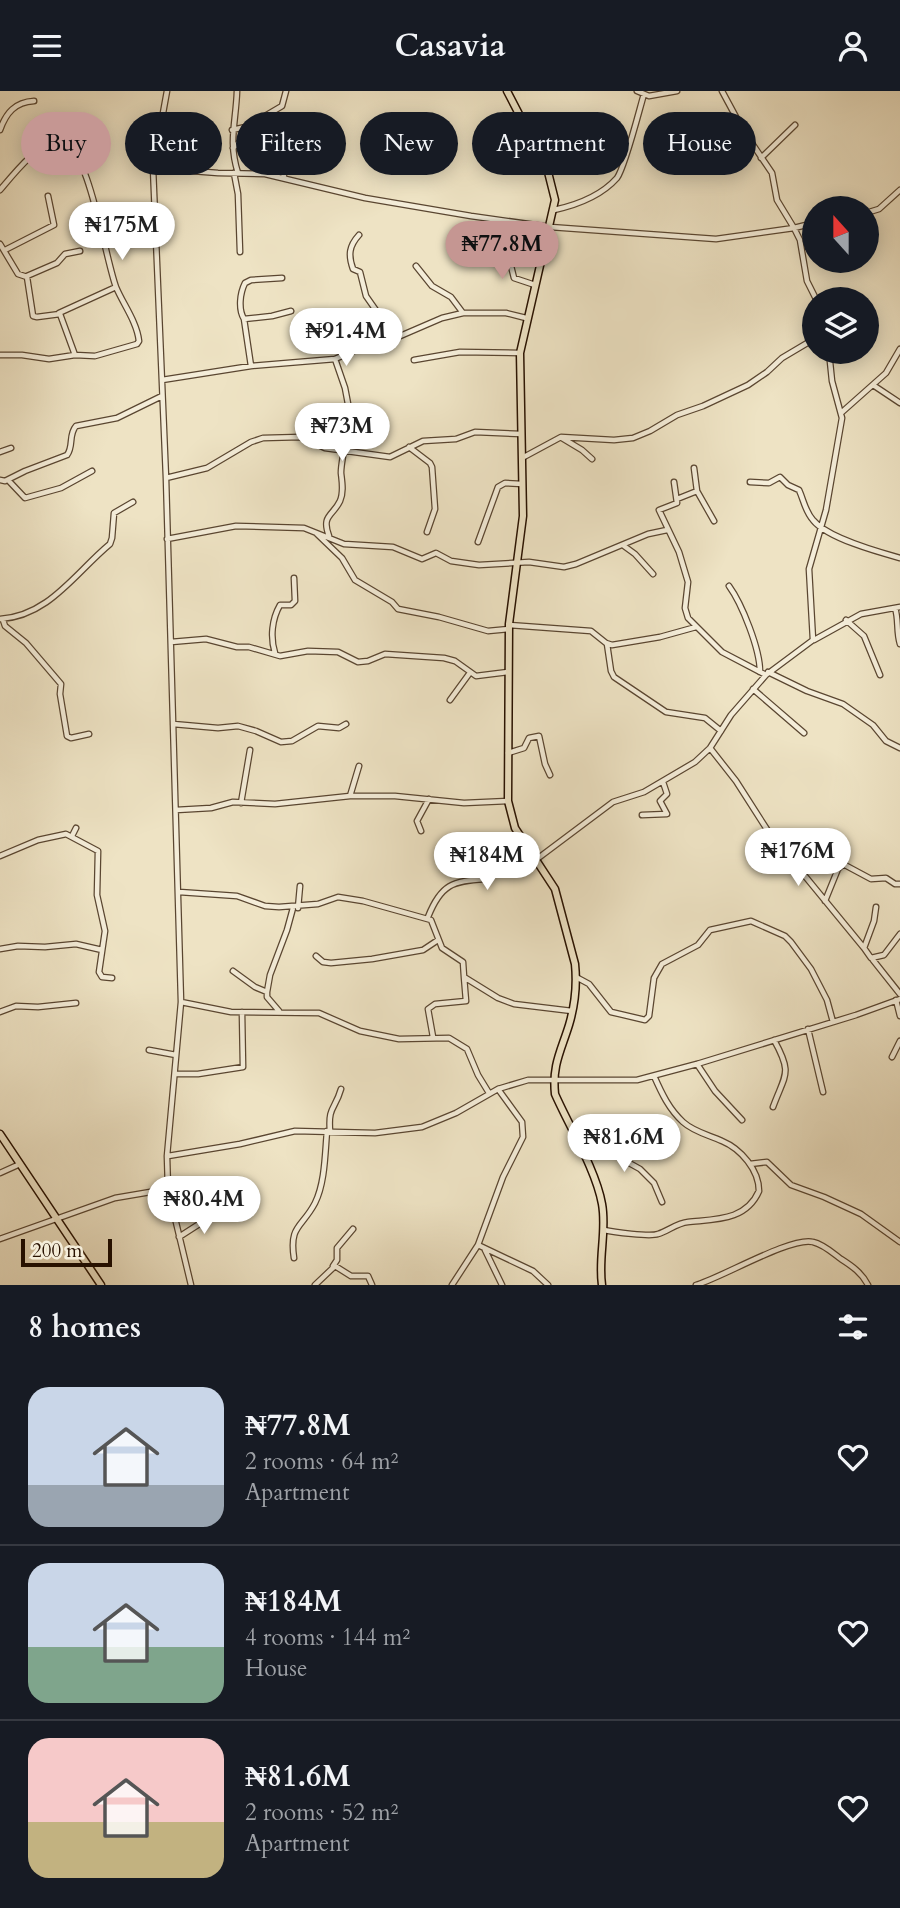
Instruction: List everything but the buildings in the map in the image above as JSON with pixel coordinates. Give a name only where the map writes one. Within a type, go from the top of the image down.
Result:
[{"type":"main road","points":[[508,91],[547,168],[554,190],[554,210],[526,318],[520,353],[523,516],[509,627],[508,800],[515,828],[552,883],[559,901],[576,977],[573,1011],[559,1050],[554,1080],[555,1094],[602,1201],[604,1230],[601,1283]]},
{"type":"main road","points":[[0,1134],[101,1285]]},
{"type":"street","points":[[163,112],[167,91]]},
{"type":"street","points":[[222,172],[236,173],[232,130],[237,91]]},
{"type":"street","points":[[272,112],[282,106],[285,91]]},
{"type":"street","points":[[637,91],[649,96],[677,91]]},
{"type":"street","points":[[722,91],[772,173],[778,199],[802,247],[810,287]]},
{"type":"street","points":[[554,210],[588,199],[617,177],[624,163],[644,94]]},
{"type":"street","points":[[0,130],[8,111],[28,101],[34,101]]},
{"type":"street","points":[[761,158],[795,125]]},
{"type":"street","points":[[232,130],[236,129]]},
{"type":"street","points":[[0,190],[24,162],[42,147],[60,138],[66,140],[88,179],[116,287],[139,341],[106,354],[49,359],[0,355]]},
{"type":"street","points":[[232,148],[236,144]]},
{"type":"street","points":[[153,175],[166,478],[181,1002],[167,1156],[168,1189],[191,1285]]},
{"type":"street","points":[[236,175],[240,252]]},
{"type":"street","points":[[271,175],[365,198],[550,227],[716,239],[802,226]]},
{"type":"street","points":[[879,209],[900,190]]},
{"type":"street","points":[[5,250],[54,225],[48,196]]},
{"type":"street","points":[[359,236],[350,249],[351,262],[353,269],[360,272],[365,294],[380,316],[384,343]]},
{"type":"street","points":[[0,244],[18,274],[27,277],[57,263],[65,254],[79,251]]},
{"type":"street","points":[[506,246],[514,278],[535,285]]},
{"type":"street","points":[[416,266],[432,286],[451,297],[463,313]]},
{"type":"street","points":[[27,277],[34,317],[58,313],[116,287]]},
{"type":"street","points":[[251,366],[244,319],[240,311],[246,283],[251,280],[282,278]]},
{"type":"street","points":[[244,319],[291,311]]},
{"type":"street","points":[[58,313],[75,355]]},
{"type":"street","points":[[162,380],[251,366],[335,359],[384,343],[442,318],[463,313],[506,313],[526,318]]},
{"type":"street","points":[[521,458],[561,437],[614,440],[633,438],[677,415],[748,385],[802,346]]},
{"type":"street","points":[[841,413],[886,373],[900,349]]},
{"type":"street","points":[[414,360],[460,352],[520,353]]},
{"type":"street","points":[[330,417],[349,409],[335,359]]},
{"type":"street","points":[[813,640],[808,577],[840,433],[841,413],[830,364]]},
{"type":"street","points":[[873,385],[900,403]]},
{"type":"street","points":[[0,480],[8,480],[68,455],[71,434],[76,426],[117,418],[162,396]]},
{"type":"street","points":[[166,478],[206,468],[263,437],[301,437],[325,448],[390,457],[423,441],[456,439],[475,432],[521,434]]},
{"type":"street","points":[[561,437],[592,459]]},
{"type":"street","points":[[0,452],[11,447]]},
{"type":"street","points":[[409,447],[432,467],[435,509],[427,532]]},
{"type":"street","points":[[329,537],[326,523],[342,494],[341,468],[344,450]]},
{"type":"street","points":[[694,468],[697,491],[714,521]]},
{"type":"street","points":[[8,480],[25,498],[61,488],[92,471]]},
{"type":"street","points":[[750,482],[769,484],[780,477],[799,490],[807,512],[821,528],[872,551],[900,558]]},
{"type":"street","points":[[674,482],[677,503],[659,510],[682,561],[688,582],[687,614],[696,627],[722,652],[765,673],[843,704],[873,725],[886,741],[900,748]]},
{"type":"street","points":[[478,542],[498,487],[505,483],[522,484]]},
{"type":"street","points":[[677,499],[697,491]]},
{"type":"street","points":[[89,734],[71,738],[68,736],[60,694],[61,684],[2,620],[28,614],[57,595],[110,544],[114,513],[133,502]]},
{"type":"street","points":[[167,539],[236,526],[304,528],[356,546],[393,547],[422,559],[436,553],[451,561],[479,565],[517,562],[569,566],[648,534],[667,530]]},
{"type":"street","points":[[316,533],[342,558],[355,580],[391,602],[398,610],[439,617],[488,631],[509,627],[591,631],[612,645],[660,637],[696,627]]},
{"type":"street","points":[[623,545],[653,574]]},
{"type":"street","points":[[275,654],[272,634],[277,610],[280,605],[291,605],[295,601],[294,578]]},
{"type":"street","points":[[729,586],[737,596],[753,634],[765,673]]},
{"type":"street","points":[[537,859],[613,802],[636,796],[684,771],[710,748],[731,715],[765,673],[846,620],[861,614],[897,607],[900,644]]},
{"type":"street","points":[[846,620],[864,636],[880,675]]},
{"type":"street","points":[[171,642],[206,639],[287,655],[308,651],[338,652],[362,662],[385,654],[444,658],[461,664],[469,674],[483,676],[508,672]]},
{"type":"street","points":[[607,643],[614,677],[666,712],[705,719],[721,731]]},
{"type":"street","points":[[450,700],[469,674]]},
{"type":"street","points":[[753,689],[804,733]]},
{"type":"street","points":[[173,724],[211,728],[238,726],[281,742],[292,741],[318,726],[339,728],[346,724]]},
{"type":"street","points":[[508,753],[524,748],[529,738],[539,736],[550,775]]},
{"type":"street","points":[[710,748],[736,781],[768,831],[872,959],[899,998],[900,1016]]},
{"type":"street","points":[[241,803],[250,750]]},
{"type":"street","points":[[349,796],[359,767]]},
{"type":"street","points":[[642,815],[667,814],[660,801],[667,794],[663,782]]},
{"type":"street","points":[[176,810],[349,796],[395,796],[464,803],[508,800]]},
{"type":"street","points":[[421,831],[417,821],[429,799]]},
{"type":"street","points":[[72,836],[76,828]]},
{"type":"street","points":[[0,856],[49,836],[72,836],[97,849],[97,895],[105,931],[100,974],[102,977],[112,978]]},
{"type":"street","points":[[428,918],[431,910],[451,885],[465,879],[485,879],[500,859],[528,847]]},
{"type":"street","points":[[825,901],[838,869],[844,865],[871,879],[886,878],[900,884]]},
{"type":"street","points":[[280,1012],[270,1001],[267,992],[270,975],[296,908],[300,886]]},
{"type":"street","points":[[179,891],[237,896],[265,905],[296,908],[318,905],[342,897],[428,918],[433,922],[442,948],[463,962],[466,1001],[435,1004],[428,1009],[433,1037]]},
{"type":"street","points":[[864,948],[874,922],[876,907]]},
{"type":"street","points":[[576,977],[589,984],[611,1012],[645,1020],[649,1016],[654,978],[662,964],[698,945],[710,930],[751,921],[785,936],[791,942],[827,1000],[833,1022]]},
{"type":"street","points":[[872,959],[884,955],[900,934]]},
{"type":"street","points":[[316,956],[323,962],[331,963],[372,959],[423,950],[438,940]]},
{"type":"street","points":[[0,949],[76,944],[103,950]]},
{"type":"street","points":[[233,971],[267,992]]},
{"type":"street","points":[[464,977],[487,992],[514,1004],[573,1011]]},
{"type":"street","points":[[167,1156],[240,1144],[295,1131],[375,1133],[422,1126],[447,1118],[498,1089],[528,1080],[614,1081],[654,1076],[833,1022],[899,998]]},
{"type":"street","points":[[181,1002],[242,1012],[319,1013],[360,1031],[399,1039],[449,1038],[465,1046],[489,1094]]},
{"type":"street","points":[[0,1012],[16,1006],[76,1003]]},
{"type":"street","points":[[175,1073],[198,1074],[243,1067],[242,1012]]},
{"type":"street","points":[[808,1029],[823,1093]]},
{"type":"street","points":[[773,1107],[787,1072],[785,1061],[774,1039]]},
{"type":"street","points":[[892,1057],[900,1041]]},
{"type":"street","points":[[149,1050],[176,1055]]},
{"type":"street","points":[[697,1064],[715,1091],[742,1120]]},
{"type":"street","points":[[604,1230],[654,1235],[688,1222],[715,1221],[749,1206],[759,1191],[757,1175],[750,1164],[726,1142],[695,1130],[683,1122],[667,1104],[654,1076]]},
{"type":"street","points":[[294,1258],[292,1237],[315,1203],[324,1163],[330,1111],[341,1089]]},
{"type":"street","points":[[452,1285],[478,1245],[503,1177],[519,1148],[524,1132],[522,1122],[498,1089]]},
{"type":"street","points":[[581,1151],[600,1147],[644,1171],[654,1183],[662,1202]]},
{"type":"street","points":[[750,1164],[766,1162],[790,1185],[824,1196],[861,1214],[900,1242]]},
{"type":"street","points":[[0,1173],[20,1164]]},
{"type":"street","points":[[0,1239],[114,1198],[168,1189]]},
{"type":"street","points":[[179,1237],[207,1219],[226,1216]]},
{"type":"street","points":[[315,1285],[333,1266],[337,1260],[337,1248],[353,1229]]},
{"type":"street","points":[[696,1285],[707,1284],[763,1255],[808,1241],[825,1247],[853,1267],[868,1285]]},
{"type":"street","points":[[478,1245],[533,1271],[548,1285]]},
{"type":"street","points":[[485,1249],[502,1285]]},
{"type":"street","points":[[333,1266],[351,1276],[368,1276],[372,1285]]},
{"type":"street","points":[[601,1283],[609,1285]]}]
